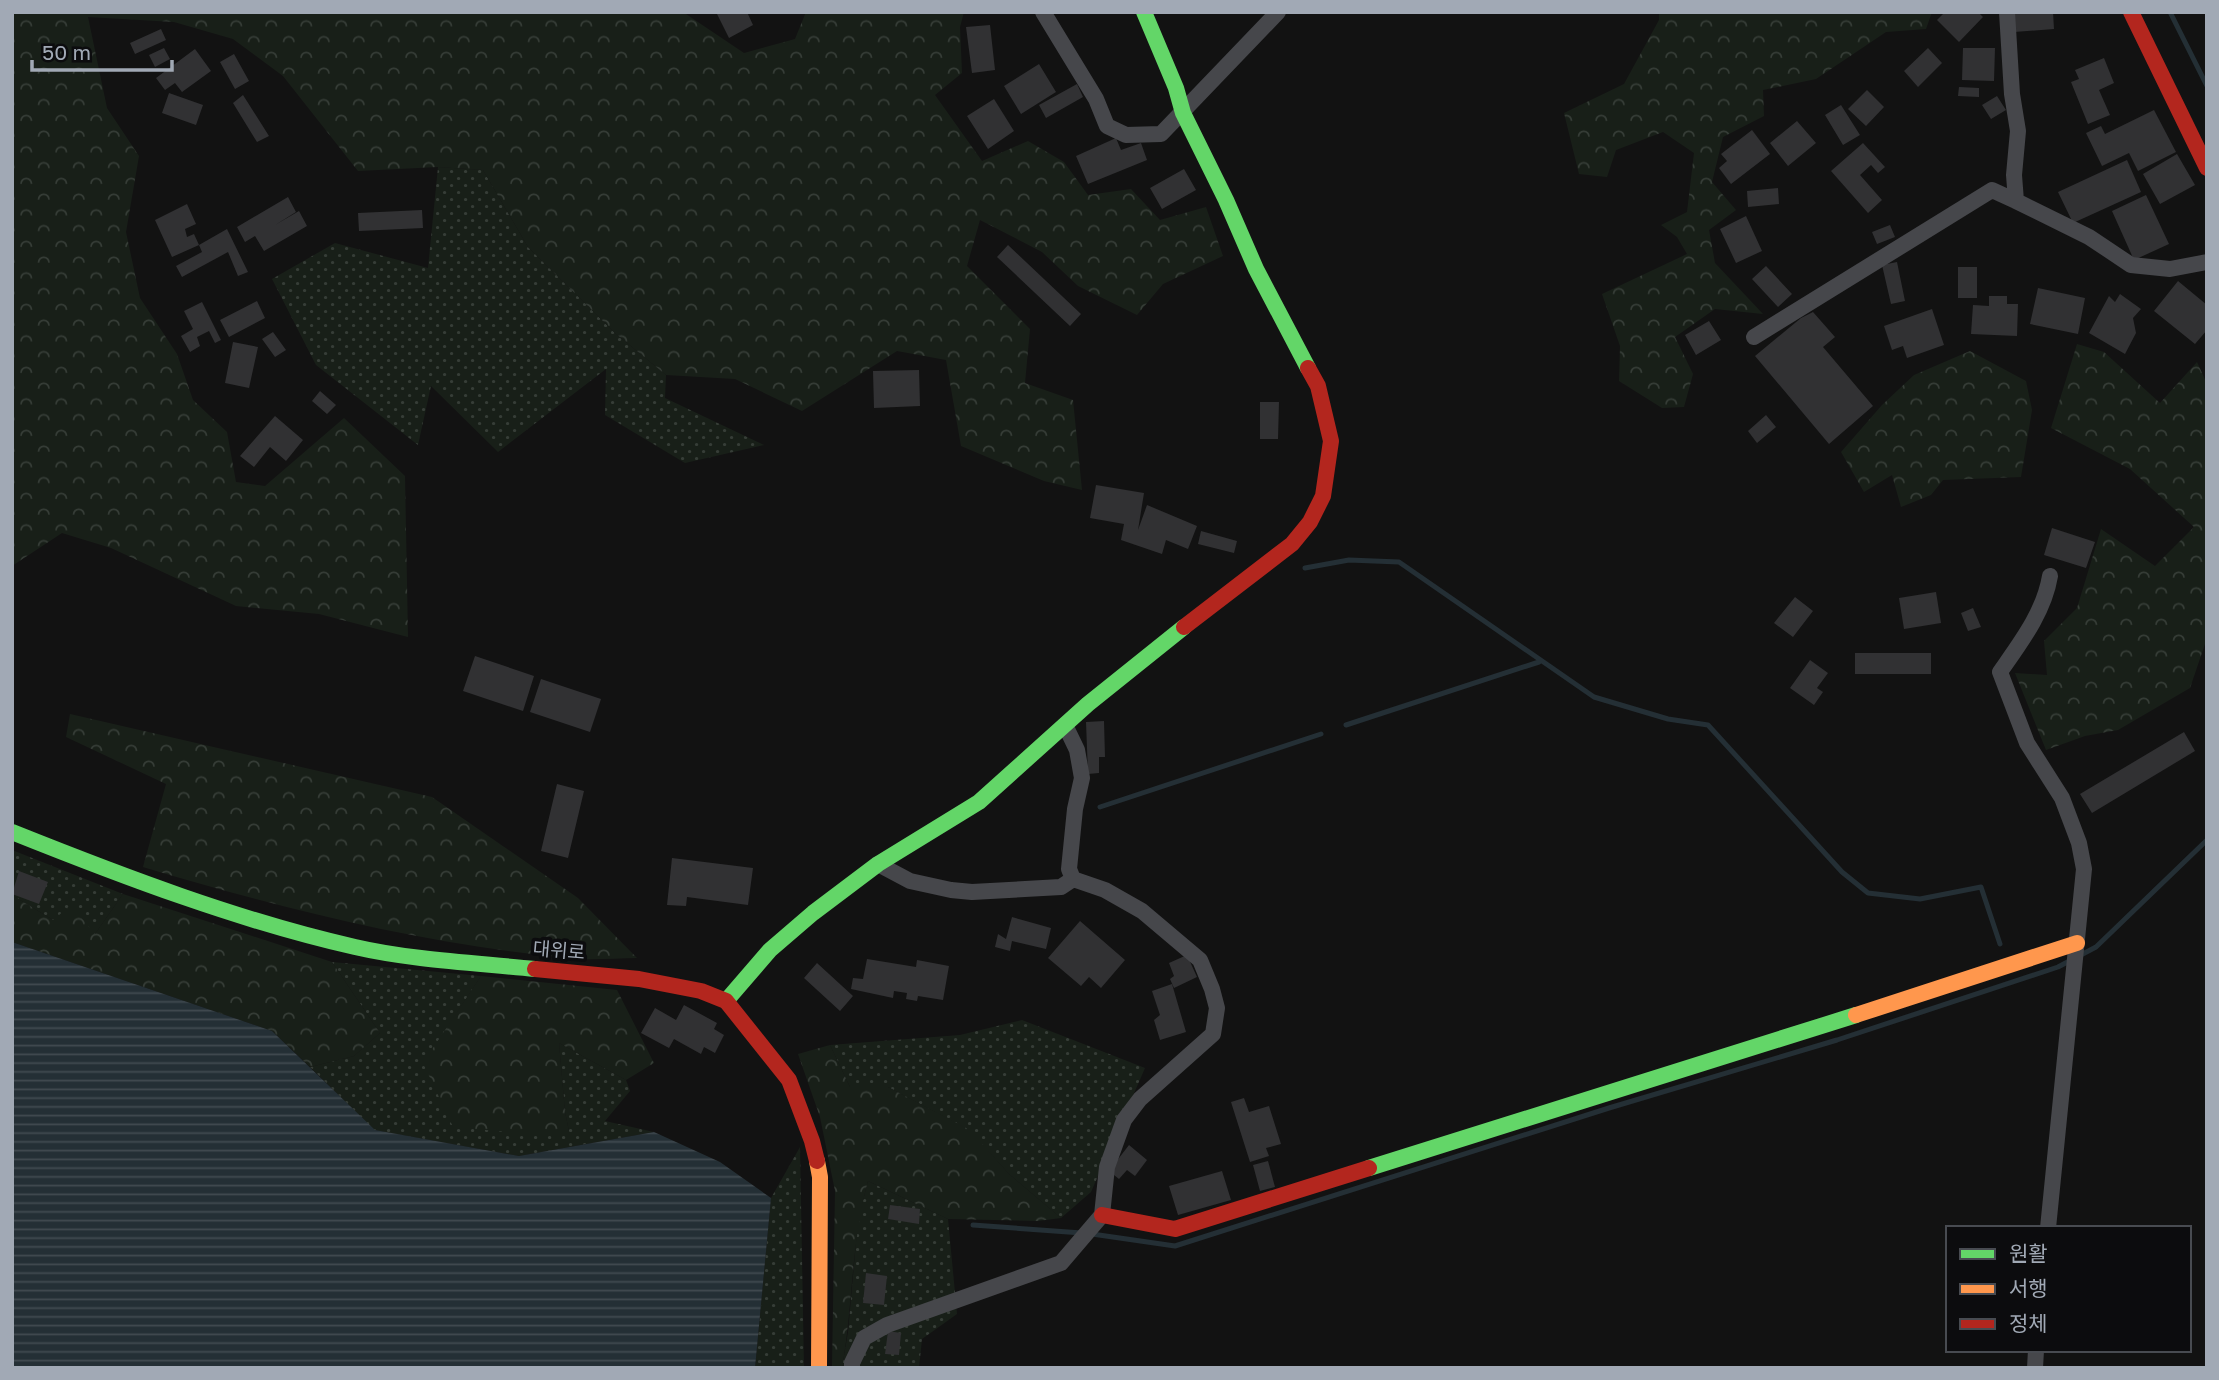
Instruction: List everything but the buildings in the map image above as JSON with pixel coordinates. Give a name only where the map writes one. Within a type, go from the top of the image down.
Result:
[{"type":"street","points":[[1043,12],[1096,99],[1107,126],[1126,135],[1161,134],[1278,12]]},
{"type":"street","points":[[819,1368],[820,1177],[812,1141],[789,1080],[726,1001],[770,950],[813,912],[878,864],[979,802],[1088,704],[1108,691],[1219,599],[1292,544],[1314,514],[1323,496],[1331,441],[1318,386],[1256,269],[1183,113],[1176,88],[1144,12]]},
{"type":"street","points":[[2007,12],[2012,94],[2018,131],[2014,175],[2016,201]]},
{"type":"street","points":[[2131,12],[2207,169]]},
{"type":"street","points":[[1754,337],[1992,190],[2090,237],[2131,265],[2170,269],[2207,262]]},
{"type":"street","points":[[2048,1226],[2084,869],[2079,843],[2062,798],[2027,743],[2000,672],[2026,635],[2047,595],[2050,576]]},
{"type":"street","points":[[852,1368],[864,1338],[887,1325],[1054,1266],[1072,1252],[1102,1215],[1107,1167],[1124,1120],[1140,1099],[1213,1034],[1217,1008],[1200,960],[1142,911],[1105,890],[1073,879],[1069,869],[1075,809],[1082,778],[1077,750],[1065,725]]},
{"type":"street","name":"대위로","points":[[12,832],[80,859],[261,922],[357,948],[437,959],[639,979],[701,991],[726,1001]]},
{"type":"street","points":[[878,864],[910,881],[972,892],[1061,887],[1073,879]]},
{"type":"street","points":[[1102,1215],[1175,1229],[1925,993],[2076,953]]},
{"type":"green space","points":[[12,12],[683,12],[744,53],[795,39],[806,12],[964,12],[960,27],[962,73],[935,95],[982,161],[1028,141],[1064,162],[1088,195],[1131,189],[1160,220],[1206,207],[1223,256],[1163,284],[1137,315],[1078,286],[1042,252],[980,220],[967,266],[1030,329],[1025,383],[1073,400],[1082,490],[1044,481],[961,446],[946,360],[897,351],[802,411],[735,379],[666,375],[615,333],[528,247],[483,170],[438,167],[358,171],[283,76],[233,39],[174,22],[88,17],[107,108],[139,156],[126,232],[140,298],[177,354],[193,400],[227,432],[236,482],[265,486],[344,418],[405,476],[408,637],[319,614],[236,606],[111,548],[62,533],[12,566]]},
{"type":"green space","points":[[1659,12],[1932,12],[1926,29],[1886,32],[1816,79],[1763,90],[1764,116],[1723,137],[1712,182],[1736,210],[1709,230],[1715,263],[1763,314],[1715,309],[1675,337],[1693,374],[1684,407],[1662,408],[1619,381],[1620,346],[1602,294],[1687,254],[1677,237],[1661,225],[1687,212],[1694,153],[1663,132],[1616,150],[1607,177],[1579,174],[1564,113],[1624,84],[1659,20]]},
{"type":"green space","points":[[438,167],[483,170],[528,247],[615,333],[666,375],[665,398],[764,445],[685,463],[605,415],[606,369],[498,452],[431,386],[418,445],[316,365],[272,279],[335,243],[428,268]]},
{"type":"green space","points":[[2077,344],[2104,352],[2160,403],[2197,362],[2207,384],[2207,638],[2190,688],[2118,730],[2085,736],[2046,750],[2015,673],[2047,675],[2044,641],[2077,608],[2101,529],[2155,566],[2194,527],[2130,469],[2051,428]]},
{"type":"green space","points":[[1970,351],[2026,381],[2032,410],[2021,477],[1943,480],[1931,495],[1901,507],[1892,475],[1864,492],[1841,452],[1882,405],[1914,375]]},
{"type":"green space","points":[[70,714],[432,797],[578,898],[637,958],[568,958],[460,944],[300,911],[143,867],[166,784],[66,737]]},
{"type":"green space","points":[[12,850],[123,894],[95,934],[53,920],[12,895]]},
{"type":"green space","points":[[123,894],[332,962],[380,1033],[354,1056],[310,1067],[272,1031],[12,942],[12,895],[53,920],[71,905],[95,934]]},
{"type":"green space","points":[[332,962],[481,976],[424,1063],[569,1131],[559,1043],[626,1080],[630,1091],[605,1121],[654,1132],[519,1156],[374,1130],[310,1067],[354,1056],[380,1033]]},
{"type":"green space","points":[[481,976],[617,990],[654,1063],[626,1080],[559,1043],[569,1131],[552,1136],[453,1127],[423,1063]]},
{"type":"green space","points":[[1022,1020],[1145,1068],[1091,1192],[1061,1218],[1009,1174],[969,1130],[888,1087],[850,1087],[830,1045],[960,1035]]},
{"type":"green space","points":[[830,1045],[850,1087],[888,1087],[970,1130],[1009,1174],[1061,1218],[1038,1221],[948,1219],[868,1181],[858,1227],[842,1368],[832,1368],[835,1191],[820,1117],[798,1054]]},
{"type":"green space","points":[[800,1147],[804,1368],[755,1368],[771,1198]]},
{"type":"green space","points":[[868,1181],[948,1219],[957,1314],[922,1339],[919,1368],[842,1368],[858,1220]]},
{"type":"shaded area","points":[[12,942],[272,1031],[375,1130],[519,1156],[654,1132],[720,1162],[771,1198],[755,1368],[12,1368]]},
{"type":"waterway","points":[[2170,12],[2207,86]]},
{"type":"waterway","points":[[1305,568],[1349,560],[1399,562],[1594,697],[1668,719],[1708,725],[1842,872],[1868,893],[1920,899],[1981,887],[2000,944]]},
{"type":"waterway","points":[[1346,725],[1539,662]]},
{"type":"waterway","points":[[1100,807],[1321,734]]},
{"type":"waterway","points":[[1092,1234],[1175,1246],[1609,1108],[1837,1040],[2058,967],[2096,947],[2207,840]]},
{"type":"waterway","points":[[973,1225],[1082,1233]]},
{"type":"traffic: fast","points":[[1144,12],[1176,88],[1183,113],[1256,269],[1308,368]]},
{"type":"traffic: fast","points":[[726,1001],[770,950],[813,913],[878,864],[979,802],[1088,704],[1184,627]]},
{"type":"traffic: fast","points":[[12,832],[225,911],[312,936],[399,955],[535,969]]},
{"type":"traffic: fast","points":[[1369,1168],[1856,1015]]},
{"type":"traffic: slow","points":[[1856,1015],[2077,943]]},
{"type":"traffic: slow","points":[[817,1161],[820,1177],[819,1368]]},
{"type":"traffic: jam","points":[[2131,12],[2207,168]]},
{"type":"traffic: jam","points":[[1184,627],[1292,544],[1310,522],[1323,496],[1331,441],[1318,386],[1308,368]]},
{"type":"traffic: jam","points":[[535,969],[639,979],[701,991],[726,1001],[789,1080],[817,1161]]},
{"type":"traffic: jam","points":[[1102,1215],[1175,1229],[1369,1168]]}]
